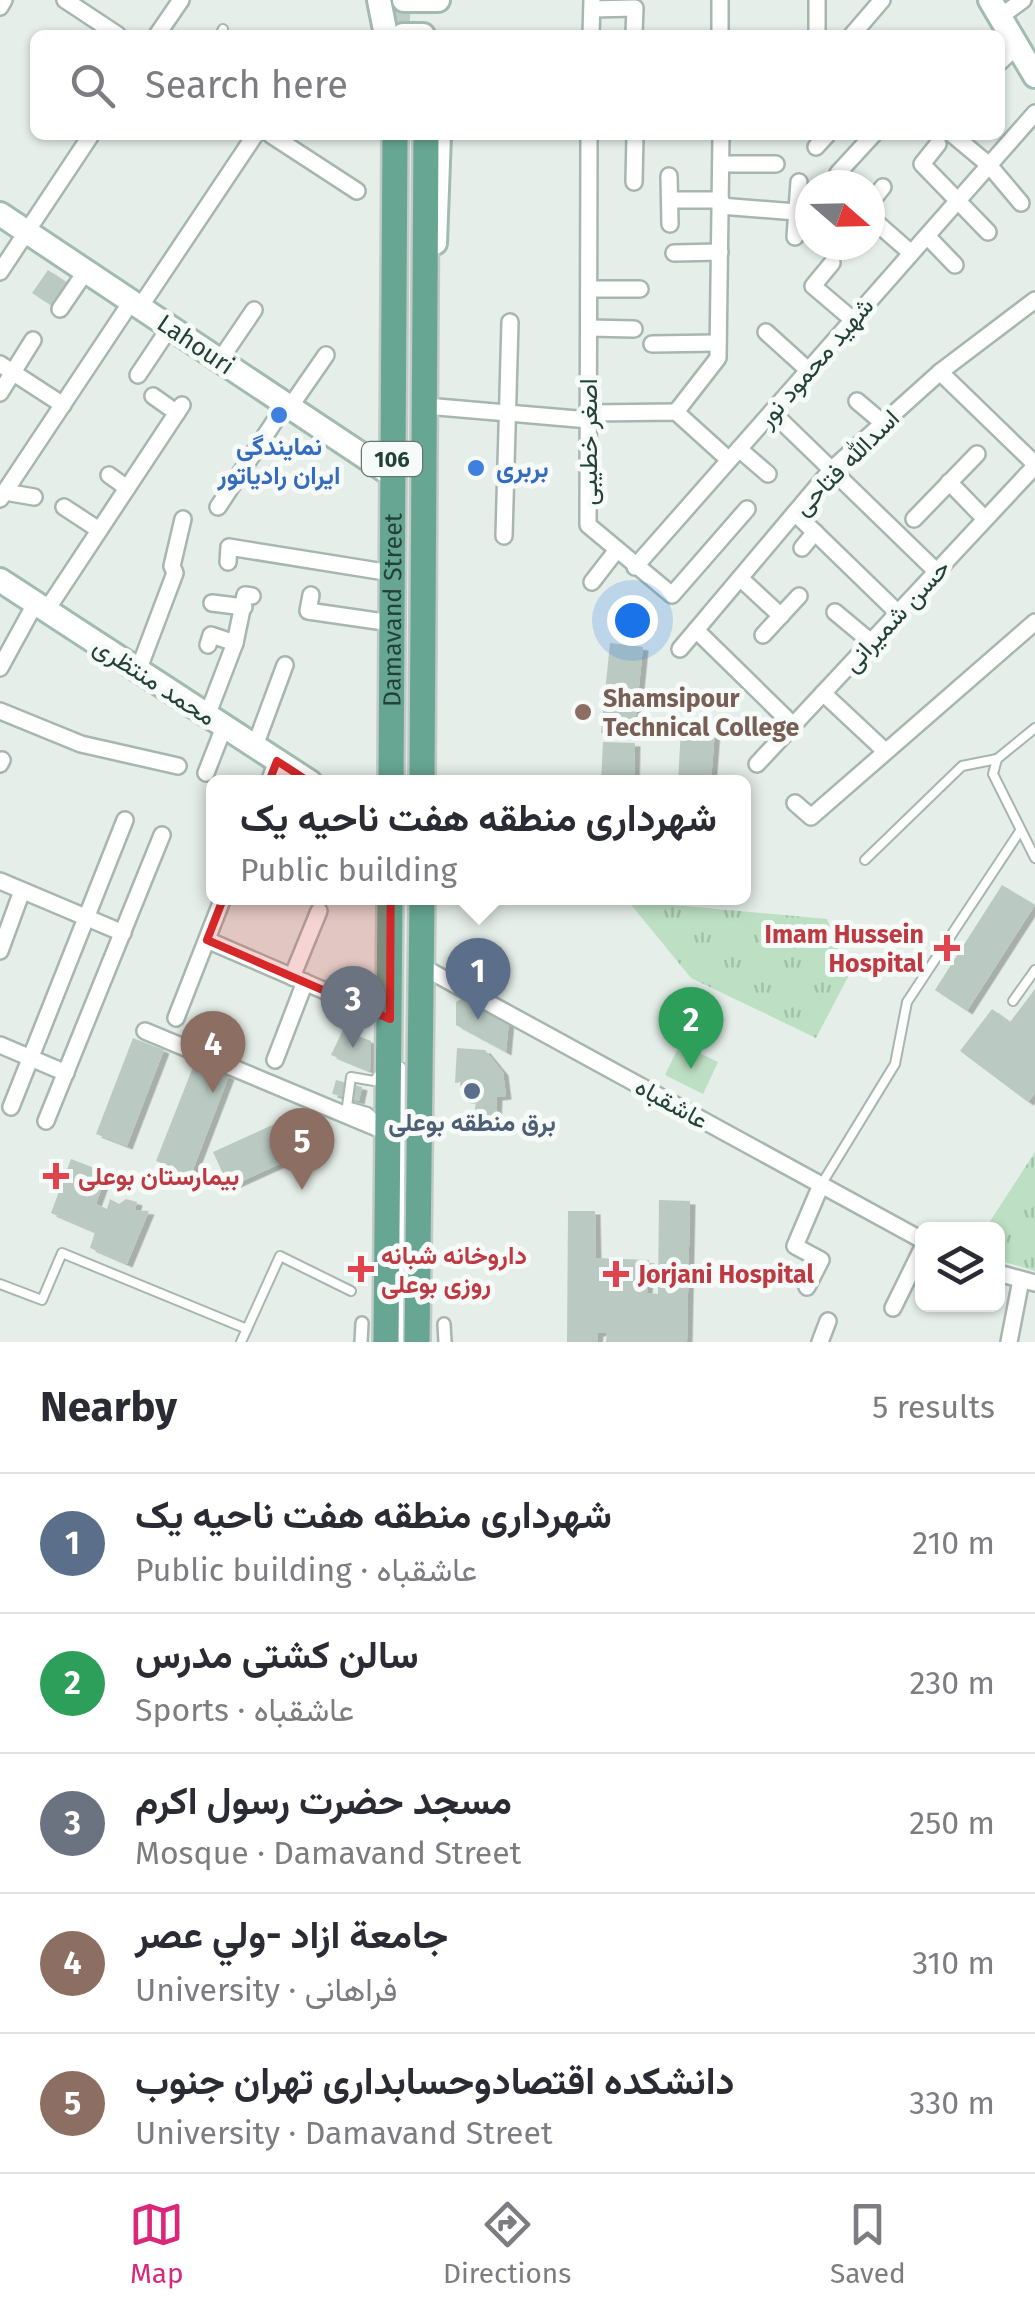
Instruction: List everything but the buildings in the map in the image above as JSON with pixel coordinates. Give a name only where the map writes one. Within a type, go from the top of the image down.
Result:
[{"type":"main road","points":[[379,0],[385,30]]},
{"type":"main road","points":[[404,0],[438,0]]},
{"type":"main road","points":[[1009,54],[1035,76]]},
{"type":"main road","points":[[384,140],[384,252],[391,296]]},
{"type":"main road","name":"Damavand Street","points":[[391,775],[395,140]]},
{"type":"main road","name":"Damavand Street","points":[[422,775],[426,140]]},
{"type":"main road","points":[[426,295],[438,214],[440,140]]},
{"type":"main road","name":"Lahouri","points":[[0,214],[392,475]]},
{"type":"main road","name":"محمد منتظری","points":[[1,583],[255,746],[273,772]]},
{"type":"main road","points":[[386,1342],[389,1133],[395,1058],[390,1018],[390,905]]},
{"type":"main road","points":[[417,1342],[422,905]]},
{"type":"street","points":[[0,7],[4,0]]},
{"type":"street","points":[[64,0],[110,30]]},
{"type":"street","points":[[161,30],[181,0]]},
{"type":"street","points":[[720,0],[720,30]]},
{"type":"street","points":[[817,30],[818,0]]},
{"type":"street","points":[[856,30],[882,0]]},
{"type":"street","points":[[995,8],[1023,0]]},
{"type":"street","points":[[591,30],[592,4],[635,8],[634,30]]},
{"type":"street","name":"شهید محمود نور","points":[[635,567],[1035,113]]},
{"type":"street","points":[[0,272],[88,140]]},
{"type":"street","points":[[2,496],[251,140]]},
{"type":"street","points":[[279,140],[357,191]]},
{"type":"street","name":"اصغر خطیبی","points":[[590,140],[588,526],[672,595],[747,510]]},
{"type":"street","points":[[634,182],[635,140]]},
{"type":"street","points":[[676,412],[718,358],[721,140]]},
{"type":"street","points":[[840,170],[868,140]]},
{"type":"street","points":[[959,140],[989,165],[1020,203]]},
{"type":"street","points":[[938,144],[922,164],[988,232]]},
{"type":"street","points":[[721,164],[776,164]]},
{"type":"street","points":[[669,176],[670,224]]},
{"type":"street","points":[[670,200],[795,212]]},
{"type":"street","points":[[885,231],[911,254]]},
{"type":"street","points":[[927,236],[954,265]]},
{"type":"street","points":[[674,253],[720,252]]},
{"type":"street","points":[[832,263],[813,286],[853,320]]},
{"type":"street","points":[[60,310],[86,271]]},
{"type":"street","points":[[589,288],[640,289]]},
{"type":"street","name":"اسدالله فتاحی","points":[[680,649],[832,470],[940,372],[1035,300]]},
{"type":"street","points":[[220,360],[254,310]]},
{"type":"street","points":[[504,536],[510,322]]},
{"type":"street","points":[[138,375],[170,327]]},
{"type":"street","points":[[589,328],[634,329]]},
{"type":"street","points":[[766,332],[808,370]]},
{"type":"street","points":[[0,392],[6,368],[33,340]]},
{"type":"street","points":[[652,344],[718,343]]},
{"type":"street","points":[[218,507],[326,355]]},
{"type":"street","points":[[6,368],[63,404]]},
{"type":"street","points":[[940,372],[1033,471]]},
{"type":"street","points":[[0,668],[180,409],[154,396]]},
{"type":"street","points":[[857,401],[883,423]]},
{"type":"street","points":[[426,406],[589,417],[676,412],[768,474]]},
{"type":"street","points":[[772,412],[936,572]]},
{"type":"street","points":[[914,519],[977,454]]},
{"type":"street","name":"حسن شمیرانی","points":[[757,764],[1033,471]]},
{"type":"street","points":[[109,475],[127,488]]},
{"type":"street","points":[[949,482],[986,519]]},
{"type":"street","points":[[2,496],[34,497]]},
{"type":"street","points":[[64,507],[99,530]]},
{"type":"street","points":[[795,512],[898,613]]},
{"type":"street","points":[[138,671],[175,573],[172,566],[183,519]]},
{"type":"street","points":[[802,548],[815,532]]},
{"type":"street","points":[[592,582],[616,551]]},
{"type":"street","points":[[229,554],[392,573]]},
{"type":"street","points":[[740,578],[780,616]]},
{"type":"street","points":[[311,595],[308,611],[391,623]]},
{"type":"street","points":[[763,635],[799,596]]},
{"type":"street","points":[[206,773],[246,606],[212,603]]},
{"type":"street","points":[[834,612],[871,642]]},
{"type":"street","points":[[794,804],[810,817],[1035,622]]},
{"type":"street","points":[[696,630],[793,726]]},
{"type":"street","points":[[208,645],[211,635],[235,643]]},
{"type":"street","points":[[255,746],[284,664]]},
{"type":"street","points":[[823,693],[885,750]]},
{"type":"street","points":[[0,711],[81,744],[178,766]]},
{"type":"street","points":[[11,1107],[125,820]]},
{"type":"street","points":[[46,1121],[162,835]]},
{"type":"street","points":[[0,881],[123,932]]},
{"type":"street","points":[[0,951],[22,890]]},
{"type":"street","points":[[176,1018],[221,905]]},
{"type":"street","points":[[275,1060],[319,911]]},
{"type":"street","points":[[207,940],[390,1018]]},
{"type":"street","name":"عاشقباه","points":[[421,966],[915,1236]]},
{"type":"street","points":[[145,1031],[389,1133]]},
{"type":"street","points":[[0,1046],[66,1073]]},
{"type":"street","points":[[807,1287],[821,1260],[794,1246],[821,1184]]},
{"type":"street","points":[[892,1308],[915,1263]]},
{"type":"street","points":[[1009,1342],[1028,1282]]},
{"type":"street","points":[[820,1342],[828,1321]]},
{"type":"street","points":[[361,1342],[362,1322]]},
{"type":"street","points":[[444,1324],[445,1342]]},
{"type":"lane","points":[[403,775],[404,140]]},
{"type":"lane","points":[[415,775],[416,140]]},
{"type":"lane","points":[[1035,728],[993,767],[995,782],[1035,858]]},
{"type":"lane","points":[[864,860],[962,766],[998,759]]},
{"type":"lane","points":[[821,1184],[895,1064],[907,1002],[1020,831]]},
{"type":"lane","points":[[408,1342],[414,905]]},
{"type":"lane","points":[[1013,1001],[1035,970]]},
{"type":"lane","points":[[389,1133],[368,1112],[348,1106],[352,1077],[374,1080],[395,1058]]},
{"type":"lane","points":[[395,1058],[399,1342]]},
{"type":"lane","points":[[0,1284],[42,1300],[62,1254],[247,1330]]},
{"type":"lane","points":[[241,1342],[280,1256],[351,1291]]},
{"type":"highlighted area","points":[[277,761],[391,835],[390,1019],[207,940]]},
{"type":"green space","points":[[631,905],[827,919],[848,977],[816,1038],[691,978]]},
{"type":"green space","points":[[680,1044],[718,1062],[703,1094],[665,1075]]},
{"type":"green space","points":[[1035,1152],[1035,1271],[1005,1262],[1005,1222],[990,1222]]},
{"type":"tunnel","points":[[397,30],[398,0]]},
{"type":"place","name":"نمایندگی ایران رادیاتور","points":[[279,415]]},
{"type":"place","name":"بربری","points":[[476,468]]},
{"type":"place","name":"Shamsipour Technical College","points":[[583,712]]},
{"type":"place","name":"Imam Hussein Hospital","points":[[947,948]]},
{"type":"place","name":"شهرداری منطقه هفت ناحیه یک","points":[[478,1020]]},
{"type":"place","name":"مسجد حضرت رسول اکرم","points":[[353,1048]]},
{"type":"place","name":"سالن کشتی مدرس","points":[[691,1069]]},
{"type":"place","name":"برق منطقه بوعلی","points":[[472,1091]]},
{"type":"place","name":"جامعة ازاد -ولي عصر","points":[[213,1093]]},
{"type":"place","name":"بیمارستان بوعلی","points":[[56,1176]]},
{"type":"place","name":"دانشکده اقتصادوحسابداری تهران جنوب","points":[[302,1190]]},
{"type":"place","name":"داروخانه شبانه روزی بوعلی","points":[[361,1269]]},
{"type":"place","name":"Jorjani Hospital","points":[[616,1274]]}]
